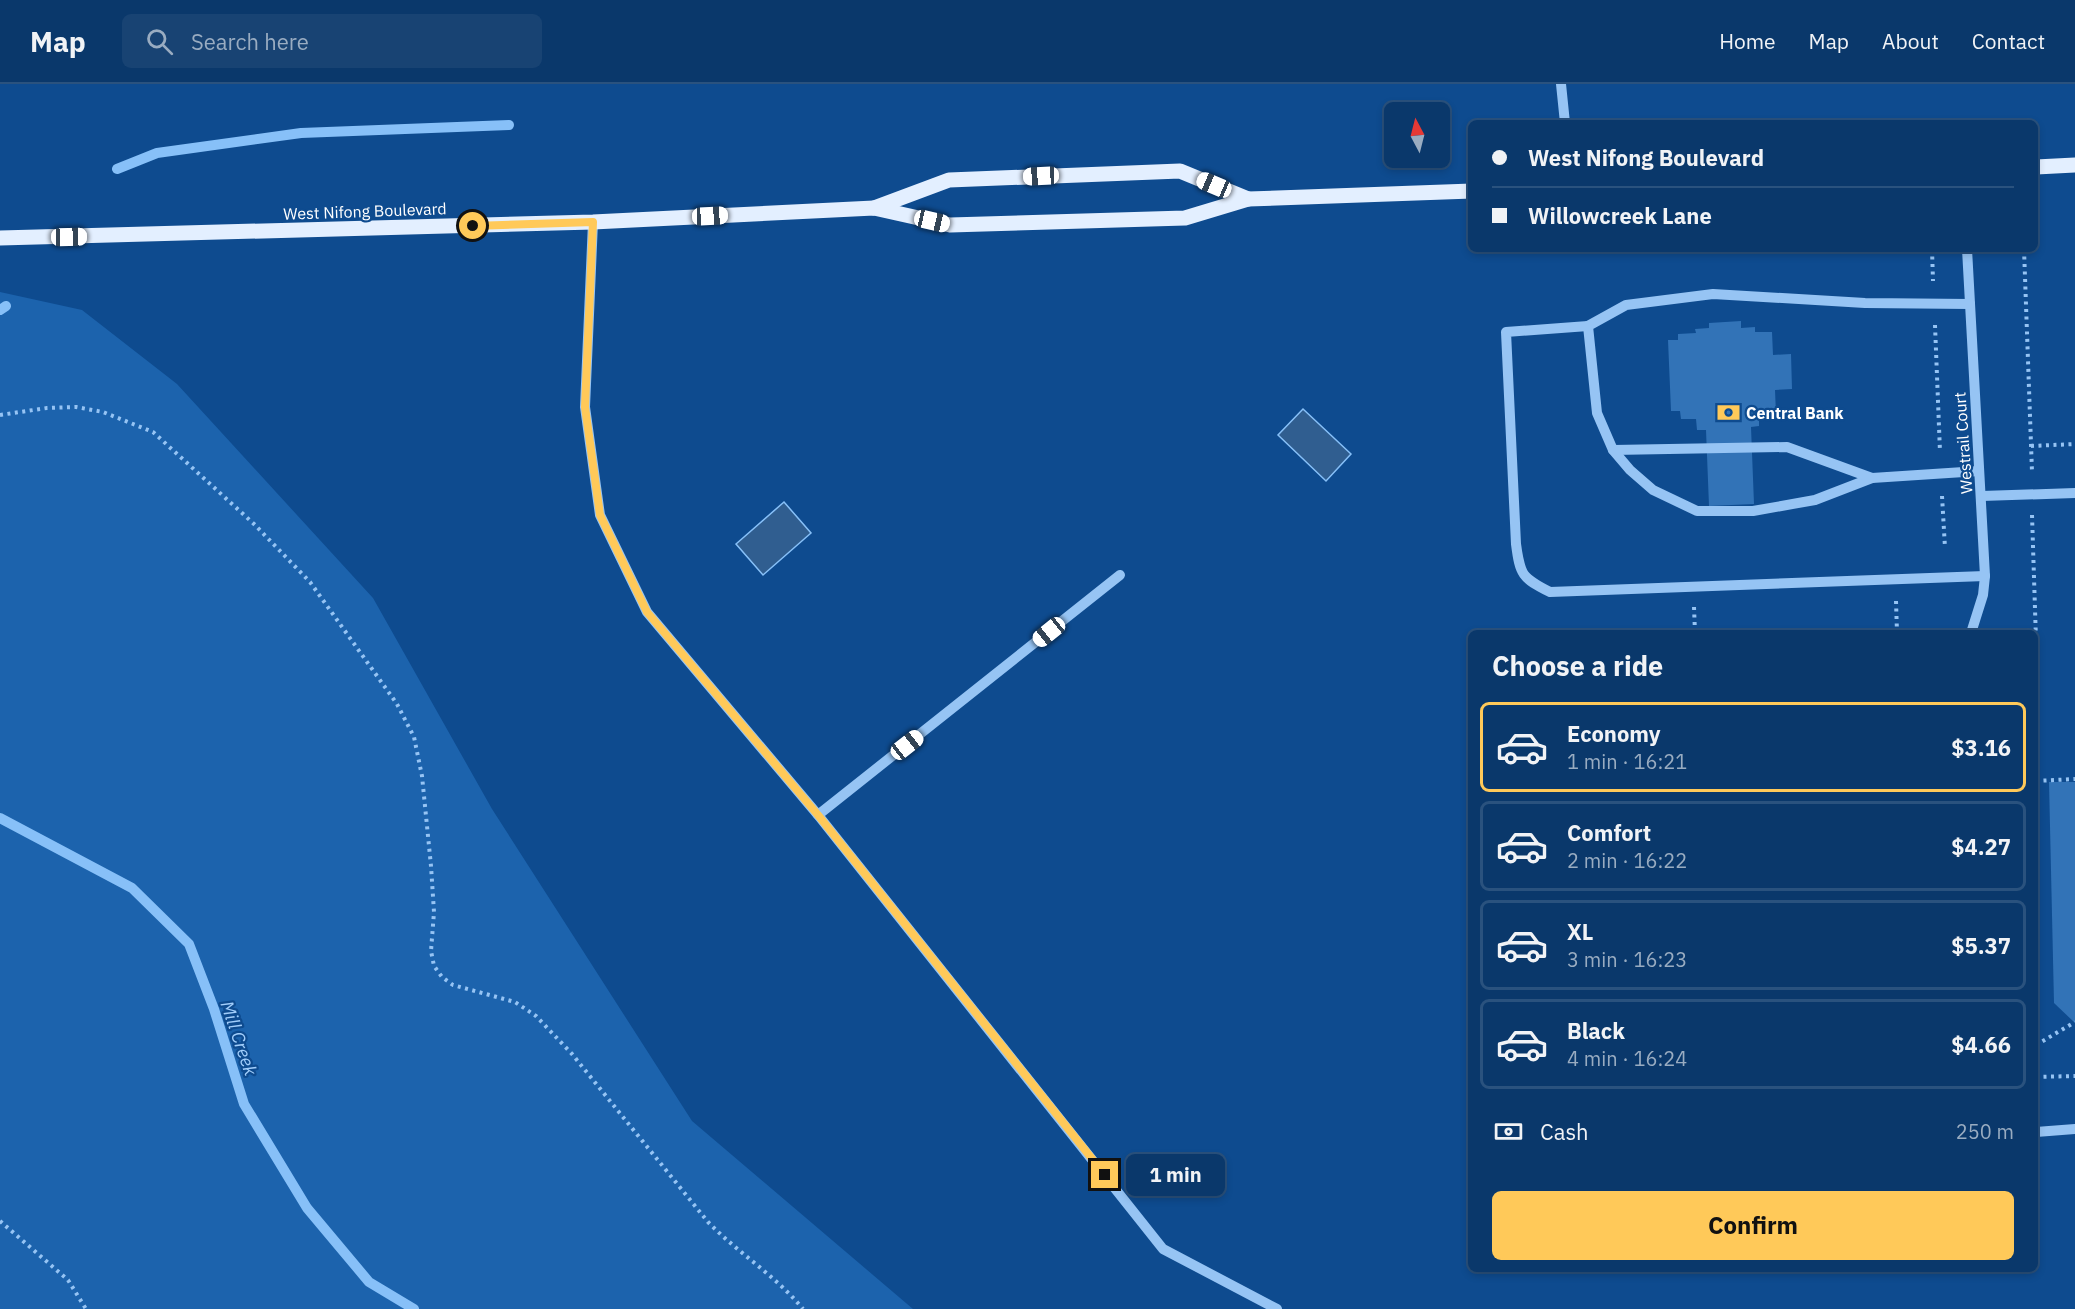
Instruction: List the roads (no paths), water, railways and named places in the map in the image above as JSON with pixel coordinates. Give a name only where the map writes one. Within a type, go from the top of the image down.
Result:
[{"type":"main road","points":[[2038,167],[2075,165]]},
{"type":"main road","name":"West Nifong Boulevard","points":[[874,208],[949,180],[1180,171],[1248,199]]},
{"type":"main road","name":"West Nifong Boulevard","points":[[0,238],[593,222],[874,208],[950,225],[1185,219],[1248,199],[1468,191]]},
{"type":"street","points":[[1561,84],[1565,120]]},
{"type":"street","points":[[593,222],[585,407],[600,515],[647,612],[818,815],[1163,1249],[1277,1309]]},
{"type":"street","name":"Westrail Court","points":[[1967,252],[1985,576],[1983,595],[1972,630]]},
{"type":"street","points":[[1970,304],[1864,303],[1713,294],[1626,305],[1588,326],[1506,333],[1516,543],[1519,567],[1529,581],[1550,592],[1985,576]]},
{"type":"street","points":[[1588,326],[1598,413],[1613,450],[1630,470],[1653,490],[1697,512],[1754,511],[1815,500],[1872,478],[1978,471]]},
{"type":"street","points":[[1613,450],[1787,447],[1872,478]]},
{"type":"street","points":[[1982,496],[2075,493]]},
{"type":"street","points":[[818,815],[1120,575]]},
{"type":"street","points":[[2038,1132],[2075,1130]]},
{"type":"waterway","points":[[117,169],[157,153],[301,133],[509,125]]},
{"type":"waterway","points":[[0,310],[6,306]]},
{"type":"waterway","name":"Mill Creek","points":[[0,818],[132,888],[189,944],[214,1009],[244,1104],[307,1208],[369,1282],[414,1309]]},
{"type":"place","name":"Central Bank","points":[[1728,413]]}]
